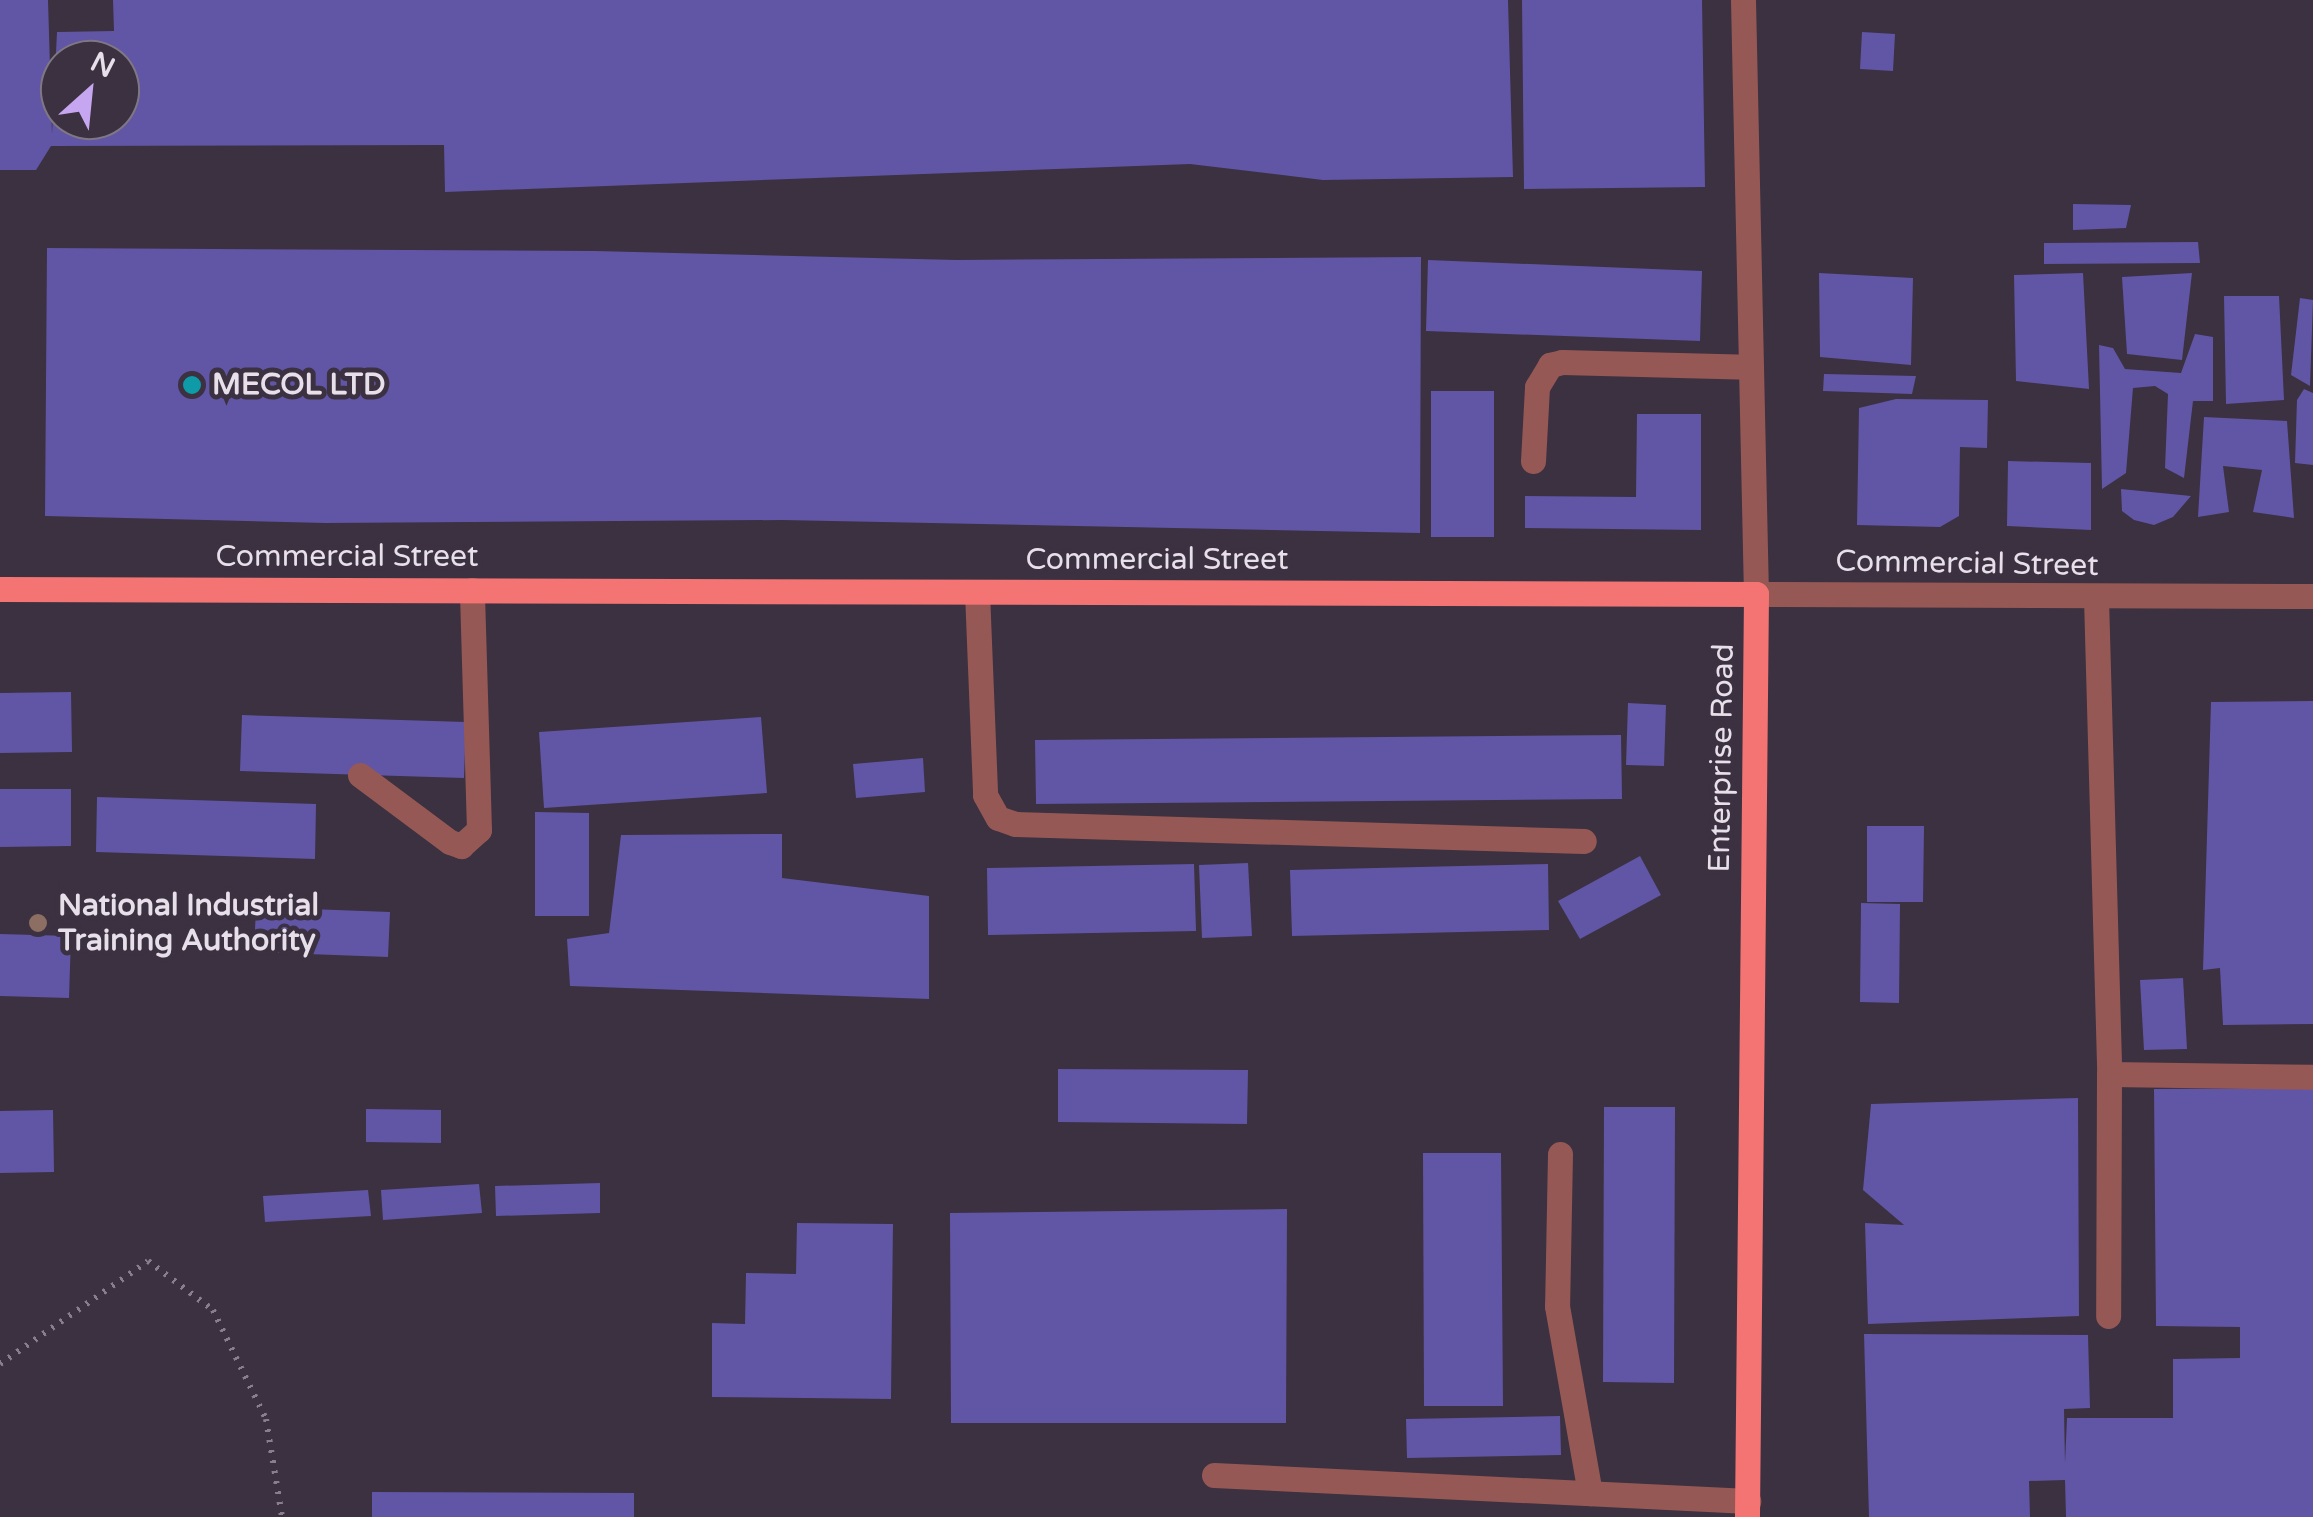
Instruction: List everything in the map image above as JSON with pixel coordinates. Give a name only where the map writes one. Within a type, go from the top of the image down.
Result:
[{"type":"main road","name":"Commercial Street","points":[[0,588],[1756,594]]},
{"type":"main road","name":"Enterprise Road","points":[[1748,1509],[1756,594]]},
{"type":"street","name":"Enterprise Road","points":[[1742,0],[1756,594]]},
{"type":"street","points":[[1532,461],[1536,387],[1550,365],[1562,362],[1748,367]]},
{"type":"street","points":[[360,775],[450,842],[461,846],[479,830],[472,590]]},
{"type":"street","points":[[978,592],[986,795],[998,818],[1015,824],[1584,841]]},
{"type":"street","name":"Commercial Street","points":[[1756,594],[2313,596]]},
{"type":"street","points":[[2096,598],[2109,1074],[2108,1316]]},
{"type":"street","points":[[2109,1074],[2313,1077]]},
{"type":"street","points":[[1560,1154],[1557,1306],[1590,1493]]},
{"type":"street","points":[[1214,1475],[1590,1493],[1748,1509]]},
{"type":"path","points":[[0,1364],[148,1261],[213,1310],[266,1419],[282,1517]]},
{"type":"building","points":[[0,0],[48,0],[49,40],[40,40],[40,140],[140,140],[140,40],[57,40],[57,32],[114,31],[113,0],[1508,0],[1513,177],[1323,180],[1190,164],[445,192],[444,145],[51,146],[36,170],[0,170]]},
{"type":"building","points":[[1522,0],[1702,0],[1705,187],[1524,189]]},
{"type":"building","points":[[1862,32],[1895,34],[1893,71],[1860,69]]},
{"type":"building","points":[[2073,204],[2131,205],[2126,228],[2073,230]]},
{"type":"building","points":[[2198,242],[2200,263],[2044,264],[2044,243]]},
{"type":"building","points":[[47,248],[595,251],[957,260],[1421,257],[1420,533],[782,520],[325,523],[45,516]]},
{"type":"building","points":[[1428,260],[1702,271],[1700,341],[1426,331]]},
{"type":"building","points":[[1819,273],[1913,278],[1911,365],[1820,357]]},
{"type":"building","points":[[2083,273],[2089,389],[2016,381],[2014,275]]},
{"type":"building","points":[[2192,273],[2182,360],[2127,354],[2122,277]]},
{"type":"building","points":[[2224,296],[2279,296],[2284,400],[2226,404]]},
{"type":"building","points":[[2300,298],[2313,300],[2310,386],[2291,375]]},
{"type":"building","points":[[2195,334],[2213,337],[2213,401],[2193,401],[2184,478],[2165,468],[2168,394],[2155,386],[2133,388],[2126,473],[2102,489],[2099,345],[2113,348],[2125,369],[2181,373]]},
{"type":"building","points":[[1824,374],[1916,376],[1912,394],[1823,391]]},
{"type":"building","points":[[2304,389],[2313,393],[2313,465],[2295,463],[2297,400]]},
{"type":"building","points":[[1431,391],[1494,391],[1494,537],[1431,537]]},
{"type":"building","points":[[1896,399],[1988,400],[1987,448],[1960,447],[1959,516],[1940,527],[1857,525],[1859,408]]},
{"type":"building","points":[[1637,414],[1701,414],[1701,530],[1525,528],[1525,496],[1636,497]]},
{"type":"building","points":[[2204,417],[2287,421],[2294,518],[2253,512],[2262,470],[2223,466],[2229,512],[2198,517]]},
{"type":"building","points":[[2008,461],[2091,463],[2091,530],[2007,526]]},
{"type":"building","points":[[2121,489],[2191,496],[2173,517],[2154,525],[2134,520],[2122,511]]},
{"type":"building","points":[[71,692],[72,752],[0,753],[0,693]]},
{"type":"building","points":[[2313,701],[2313,1024],[2223,1025],[2220,968],[2203,970],[2211,702]]},
{"type":"building","points":[[1628,703],[1666,705],[1664,766],[1626,765]]},
{"type":"building","points":[[242,715],[466,722],[464,778],[240,771]]},
{"type":"building","points":[[761,717],[767,793],[544,808],[539,732]]},
{"type":"building","points":[[1621,735],[1622,799],[1036,804],[1035,740]]},
{"type":"building","points":[[923,758],[925,792],[856,798],[853,764]]},
{"type":"building","points":[[0,789],[71,789],[71,846],[0,847]]},
{"type":"building","points":[[97,797],[316,804],[315,859],[96,852]]},
{"type":"building","points":[[535,812],[589,813],[589,916],[535,916]]},
{"type":"building","points":[[1867,826],[1924,826],[1923,902],[1867,902]]},
{"type":"building","points":[[782,834],[782,878],[929,896],[929,999],[570,986],[567,939],[609,933],[621,835]]},
{"type":"building","points":[[1640,856],[1661,895],[1580,939],[1558,901]]},
{"type":"building","points":[[1248,863],[1252,936],[1202,938],[1199,865]]},
{"type":"building","points":[[1194,864],[1196,931],[988,935],[987,868]]},
{"type":"building","points":[[1548,864],[1549,930],[1292,936],[1290,870]]},
{"type":"building","points":[[1861,903],[1900,904],[1899,1003],[1860,1002]]},
{"type":"building","points":[[256,907],[390,912],[388,957],[254,952]]},
{"type":"building","points":[[0,934],[71,936],[69,998],[0,996]]},
{"type":"building","points":[[2183,978],[2187,1049],[2144,1050],[2140,980]]},
{"type":"building","points":[[1058,1069],[1248,1070],[1247,1124],[1058,1122]]},
{"type":"building","points":[[2313,1088],[2313,1517],[2066,1517],[2065,1480],[2029,1481],[2030,1517],[1869,1517],[1864,1334],[2088,1335],[2090,1408],[2064,1409],[2065,1463],[2067,1418],[2173,1418],[2173,1359],[2240,1358],[2240,1327],[2156,1326],[2154,1089]]},
{"type":"building","points":[[2078,1098],[2079,1316],[1868,1324],[1865,1223],[1904,1225],[1863,1190],[1871,1104]]},
{"type":"building","points":[[1604,1107],[1675,1107],[1674,1383],[1603,1382]]},
{"type":"building","points":[[366,1109],[441,1110],[441,1143],[366,1142]]},
{"type":"building","points":[[53,1110],[54,1172],[0,1173],[0,1111]]},
{"type":"building","points":[[1423,1153],[1501,1153],[1503,1406],[1424,1406]]},
{"type":"building","points":[[600,1183],[600,1213],[496,1216],[495,1186]]},
{"type":"building","points":[[479,1184],[482,1213],[383,1220],[381,1190]]},
{"type":"building","points":[[368,1190],[371,1216],[265,1222],[263,1196]]},
{"type":"building","points":[[1287,1209],[1286,1423],[951,1423],[950,1213]]},
{"type":"building","points":[[797,1223],[893,1224],[891,1399],[712,1397],[712,1323],[745,1324],[746,1273],[796,1274]]},
{"type":"building","points":[[1560,1416],[1561,1455],[1407,1458],[1406,1419]]},
{"type":"building","points":[[372,1492],[634,1493],[634,1517],[372,1517]]},
{"type":"place","name":"MECOL LTD","points":[[192,385]]},
{"type":"place","name":"National Industrial Training Authority","points":[[38,923]]}]
